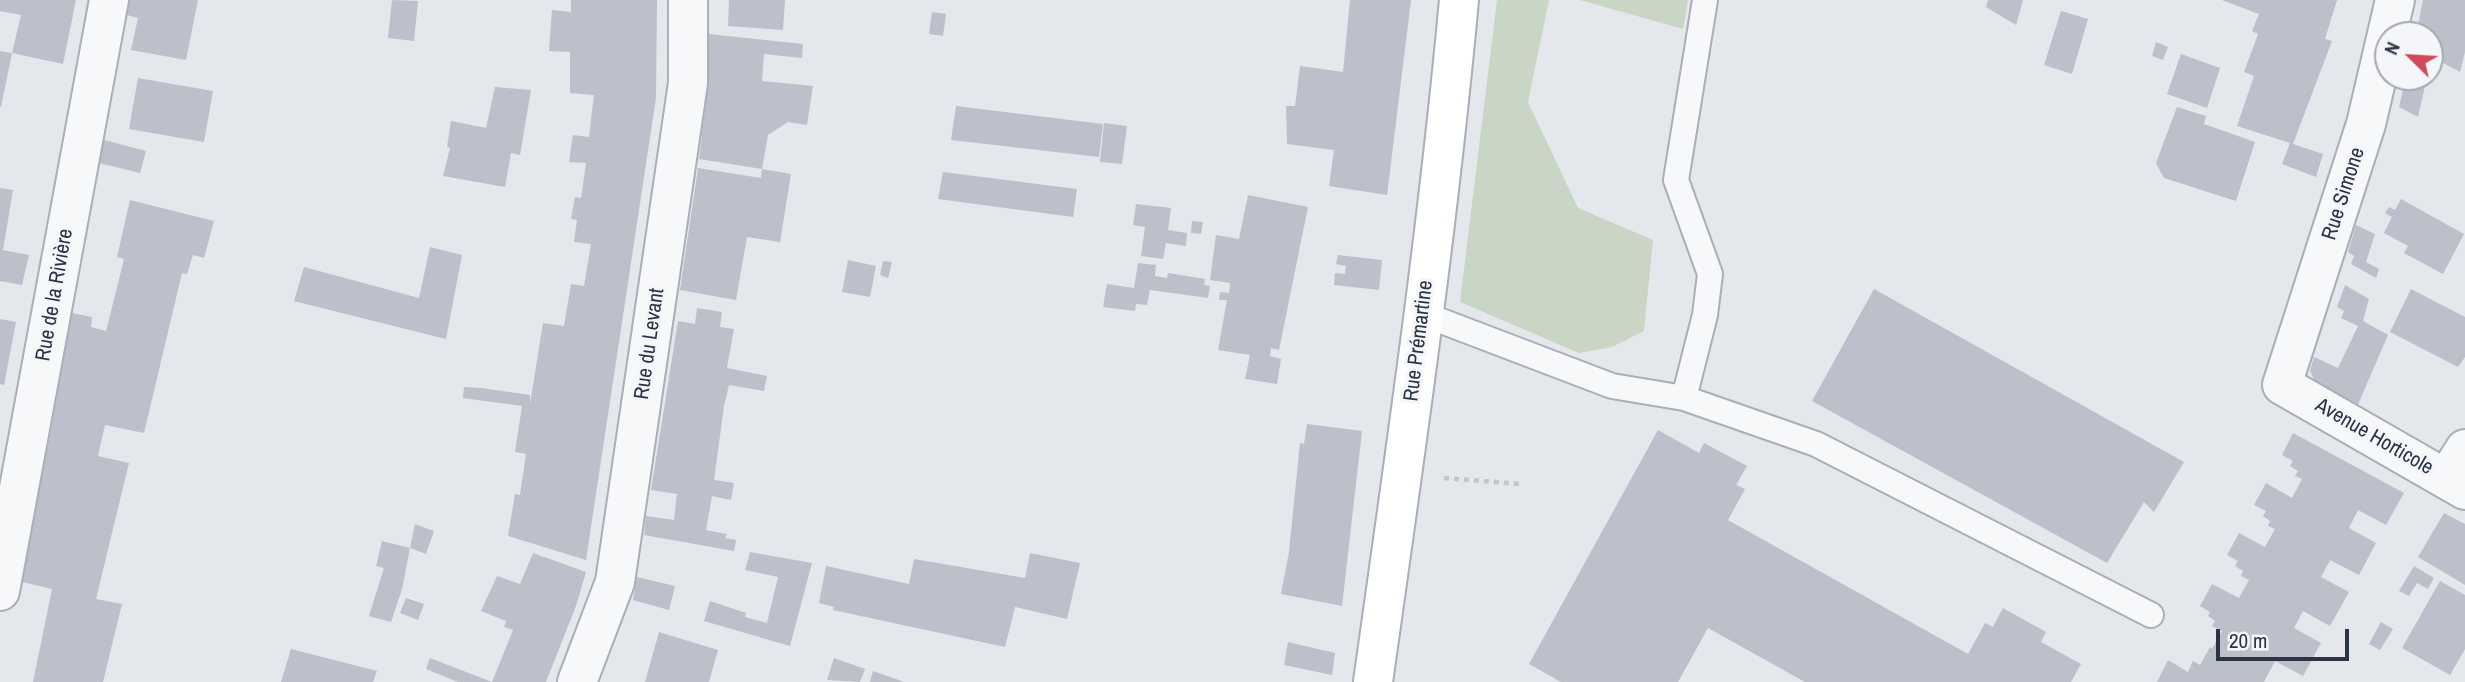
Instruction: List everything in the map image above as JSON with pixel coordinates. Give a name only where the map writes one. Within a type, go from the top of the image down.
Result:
[{"type":"street","name":"Rue de la Rivière","points":[[0,591],[109,0]]},
{"type":"street","name":"Rue du Levant","points":[[577,682],[615,582],[688,83],[688,0]]},
{"type":"street","name":"Rue Prémartine","points":[[1373,682],[1423,314],[1459,0]]},
{"type":"street","name":"Rue Simone","points":[[2282,385],[2366,124],[2395,0]]},
{"type":"street","name":"Avenue Horticole","points":[[2282,385],[2459,473]]},
{"type":"lane","points":[[1684,398],[1705,315],[1710,274],[1676,180],[1705,0]]},
{"type":"lane","points":[[1423,314],[1612,386],[1684,398],[1816,444],[2151,615]]},
{"type":"path","points":[[1402,474],[1520,484]]},
{"type":"green space","points":[[1497,0],[1549,0],[1528,102],[1578,208],[1653,240],[1644,331],[1612,347],[1579,353],[1460,302]]},
{"type":"green space","points":[[1580,0],[1688,0],[1683,29]]},
{"type":"building","points":[[0,0],[76,0],[63,64],[12,53],[21,15],[0,11]]},
{"type":"building","points":[[130,0],[198,0],[186,60],[131,50],[138,18],[127,15]]},
{"type":"building","points":[[392,0],[418,1],[414,41],[388,38]]},
{"type":"building","points":[[571,0],[657,0],[656,98],[586,560],[508,536],[515,494],[520,495],[526,454],[515,452],[522,406],[463,398],[464,387],[481,388],[530,395],[530,404],[543,323],[564,326],[571,284],[584,286],[591,244],[574,242],[577,220],[571,219],[575,197],[581,198],[586,163],[569,162],[573,135],[589,137],[594,95],[570,93],[570,52],[549,51],[552,10],[571,12]]},
{"type":"building","points":[[729,0],[785,0],[783,30],[728,26]]},
{"type":"building","points":[[1350,0],[1411,0],[1387,195],[1329,186],[1334,150],[1287,144],[1286,106],[1295,106],[1300,66],[1343,72]]},
{"type":"building","points":[[1988,0],[2023,0],[2016,25],[1986,7]]},
{"type":"building","points":[[2222,0],[2337,0],[2325,39],[2332,41],[2293,144],[2323,154],[2316,177],[2282,164],[2290,143],[2237,126],[2254,76],[2244,72],[2258,34],[2252,31],[2259,14]]},
{"type":"building","points":[[2423,0],[2465,0],[2465,52],[2460,72],[2444,63],[2444,21],[2419,21]]},
{"type":"building","points":[[2061,11],[2088,19],[2072,74],[2044,65]]},
{"type":"building","points":[[932,12],[946,14],[943,36],[929,34]]},
{"type":"building","points":[[709,34],[803,44],[802,58],[764,54],[762,81],[813,86],[807,125],[788,122],[768,135],[762,169],[699,159],[709,76]]},
{"type":"building","points":[[2156,42],[2168,47],[2163,60],[2152,56]]},
{"type":"building","points":[[0,51],[12,53],[1,107],[0,107]]},
{"type":"building","points":[[2181,54],[2220,68],[2207,108],[2167,94]]},
{"type":"building","points":[[138,78],[213,91],[204,142],[129,129]]},
{"type":"building","points":[[495,87],[531,90],[520,155],[511,153],[505,187],[443,176],[450,148],[447,147],[451,121],[486,128]]},
{"type":"building","points":[[2403,91],[2424,91],[2418,117],[2399,107]]},
{"type":"building","points":[[956,106],[1103,124],[1099,157],[951,140]]},
{"type":"building","points":[[2177,107],[2206,116],[2204,124],[2255,142],[2236,201],[2164,178],[2156,163]]},
{"type":"building","points":[[1104,123],[1127,126],[1122,164],[1100,162]]},
{"type":"building","points":[[104,140],[146,151],[140,173],[99,163]]},
{"type":"building","points":[[698,168],[761,178],[762,169],[791,174],[780,242],[747,237],[736,300],[680,290]]},
{"type":"building","points":[[943,172],[1077,189],[1073,217],[938,199]]},
{"type":"building","points":[[0,188],[13,190],[3,250],[29,255],[22,285],[0,281]]},
{"type":"building","points":[[1248,195],[1308,207],[1279,350],[1271,348],[1270,356],[1281,359],[1277,384],[1245,379],[1250,355],[1218,350],[1227,300],[1219,300],[1220,292],[1229,293],[1230,283],[1210,280],[1216,235],[1239,239]]},
{"type":"building","points":[[2401,199],[2464,234],[2443,274],[2404,253],[2408,246],[2384,233],[2392,217],[2385,213],[2389,207],[2395,210]]},
{"type":"building","points":[[130,200],[214,221],[204,258],[193,255],[187,274],[182,273],[144,433],[105,425],[98,456],[129,463],[96,599],[122,604],[103,682],[33,682],[52,589],[18,581],[48,446],[72,313],[92,317],[91,327],[106,331],[124,259],[117,257]]},
{"type":"building","points":[[1136,204],[1171,208],[1168,230],[1187,233],[1186,246],[1166,243],[1163,259],[1141,256],[1145,227],[1133,225]]},
{"type":"building","points":[[1192,221],[1203,222],[1201,234],[1191,233]]},
{"type":"building","points":[[2356,225],[2375,234],[2366,262],[2379,269],[2376,278],[2351,264],[2354,256],[2348,252]]},
{"type":"building","points":[[430,247],[462,255],[446,339],[294,301],[304,267],[419,298]]},
{"type":"building","points":[[1338,255],[1382,260],[1379,290],[1334,285],[1335,273],[1345,274],[1346,266],[1336,264]]},
{"type":"building","points":[[848,260],[876,266],[870,297],[842,292]]},
{"type":"building","points":[[883,261],[892,262],[888,278],[880,275]]},
{"type":"building","points":[[1138,263],[1156,265],[1155,276],[1167,278],[1168,273],[1205,279],[1204,285],[1210,286],[1208,298],[1150,290],[1147,305],[1136,304],[1135,311],[1103,307],[1107,284],[1134,288]]},
{"type":"building","points":[[2345,285],[2369,299],[2363,321],[2388,335],[2357,407],[2317,388],[2310,370],[2314,357],[2338,368],[2358,326],[2341,318],[2344,311],[2337,307]]},
{"type":"building","points":[[1874,289],[2184,462],[2154,512],[2144,502],[2107,563],[1812,401]]},
{"type":"building","points":[[2411,289],[2465,317],[2465,357],[2458,367],[2390,332]]},
{"type":"building","points":[[697,308],[722,312],[720,327],[734,329],[727,368],[767,376],[764,391],[729,385],[724,406],[714,480],[734,483],[731,500],[712,496],[706,530],[727,534],[725,538],[736,540],[734,551],[644,535],[646,516],[674,520],[677,494],[651,490],[678,321],[695,324]]},
{"type":"building","points":[[0,319],[16,322],[4,385],[0,384]]},
{"type":"building","points":[[1307,424],[1362,431],[1342,606],[1281,594],[1289,552],[1300,443],[1304,444]]},
{"type":"building","points":[[1658,430],[1699,453],[1704,443],[1747,466],[1736,485],[1745,489],[1728,520],[1968,654],[1985,623],[1993,627],[2003,608],[2046,632],[2041,642],[2081,664],[2071,682],[1805,682],[1708,628],[1678,682],[1561,682],[1529,664]]},
{"type":"building","points":[[2293,433],[2404,493],[2386,525],[2358,510],[2349,528],[2376,543],[2359,575],[2330,560],[2321,577],[2349,592],[2330,626],[2303,611],[2294,628],[2321,643],[2303,676],[2275,661],[2264,682],[2157,682],[2168,660],[2188,672],[2193,661],[2200,665],[2222,631],[2212,626],[2215,621],[2208,616],[2210,612],[2200,606],[2212,584],[2239,598],[2249,580],[2241,576],[2243,571],[2235,566],[2238,561],[2227,555],[2239,533],[2265,547],[2275,529],[2268,526],[2270,521],[2263,516],[2266,511],[2254,505],[2266,483],[2292,498],[2302,479],[2295,476],[2298,471],[2290,466],[2293,461],[2282,455]]},
{"type":"building","points":[[2444,513],[2465,524],[2465,585],[2418,557]]},
{"type":"building","points":[[415,524],[434,531],[426,554],[410,548]]},
{"type":"building","points":[[382,541],[410,548],[402,589],[391,622],[369,616],[384,568],[376,566]]},
{"type":"building","points":[[750,552],[812,563],[790,646],[704,621],[710,601],[746,613],[745,617],[767,623],[778,577],[745,570]]},
{"type":"building","points":[[533,553],[586,572],[576,606],[546,682],[492,682],[513,630],[504,627],[506,621],[481,611],[497,576],[520,584]]},
{"type":"building","points":[[1030,553],[1080,563],[1067,619],[1015,607],[1005,647],[833,610],[834,607],[819,603],[826,566],[909,584],[914,559],[1025,578]]},
{"type":"building","points":[[2414,566],[2434,578],[2428,589],[2417,583],[2409,596],[2399,591]]},
{"type":"building","points":[[637,577],[675,586],[669,610],[633,600]]},
{"type":"building","points":[[2440,581],[2465,595],[2465,649],[2450,675],[2402,648]]},
{"type":"building","points":[[406,598],[424,604],[418,620],[400,613]]},
{"type":"building","points":[[2381,622],[2393,629],[2380,650],[2369,644]]},
{"type":"building","points":[[659,632],[718,650],[709,682],[645,682]]},
{"type":"building","points":[[1288,642],[1335,653],[1332,675],[1284,665]]},
{"type":"building","points":[[291,649],[377,671],[373,682],[281,682]]},
{"type":"building","points":[[430,658],[492,682],[458,682],[426,669]]},
{"type":"building","points":[[834,658],[865,669],[860,682],[827,680]]},
{"type":"building","points":[[873,671],[904,682],[870,682]]}]
